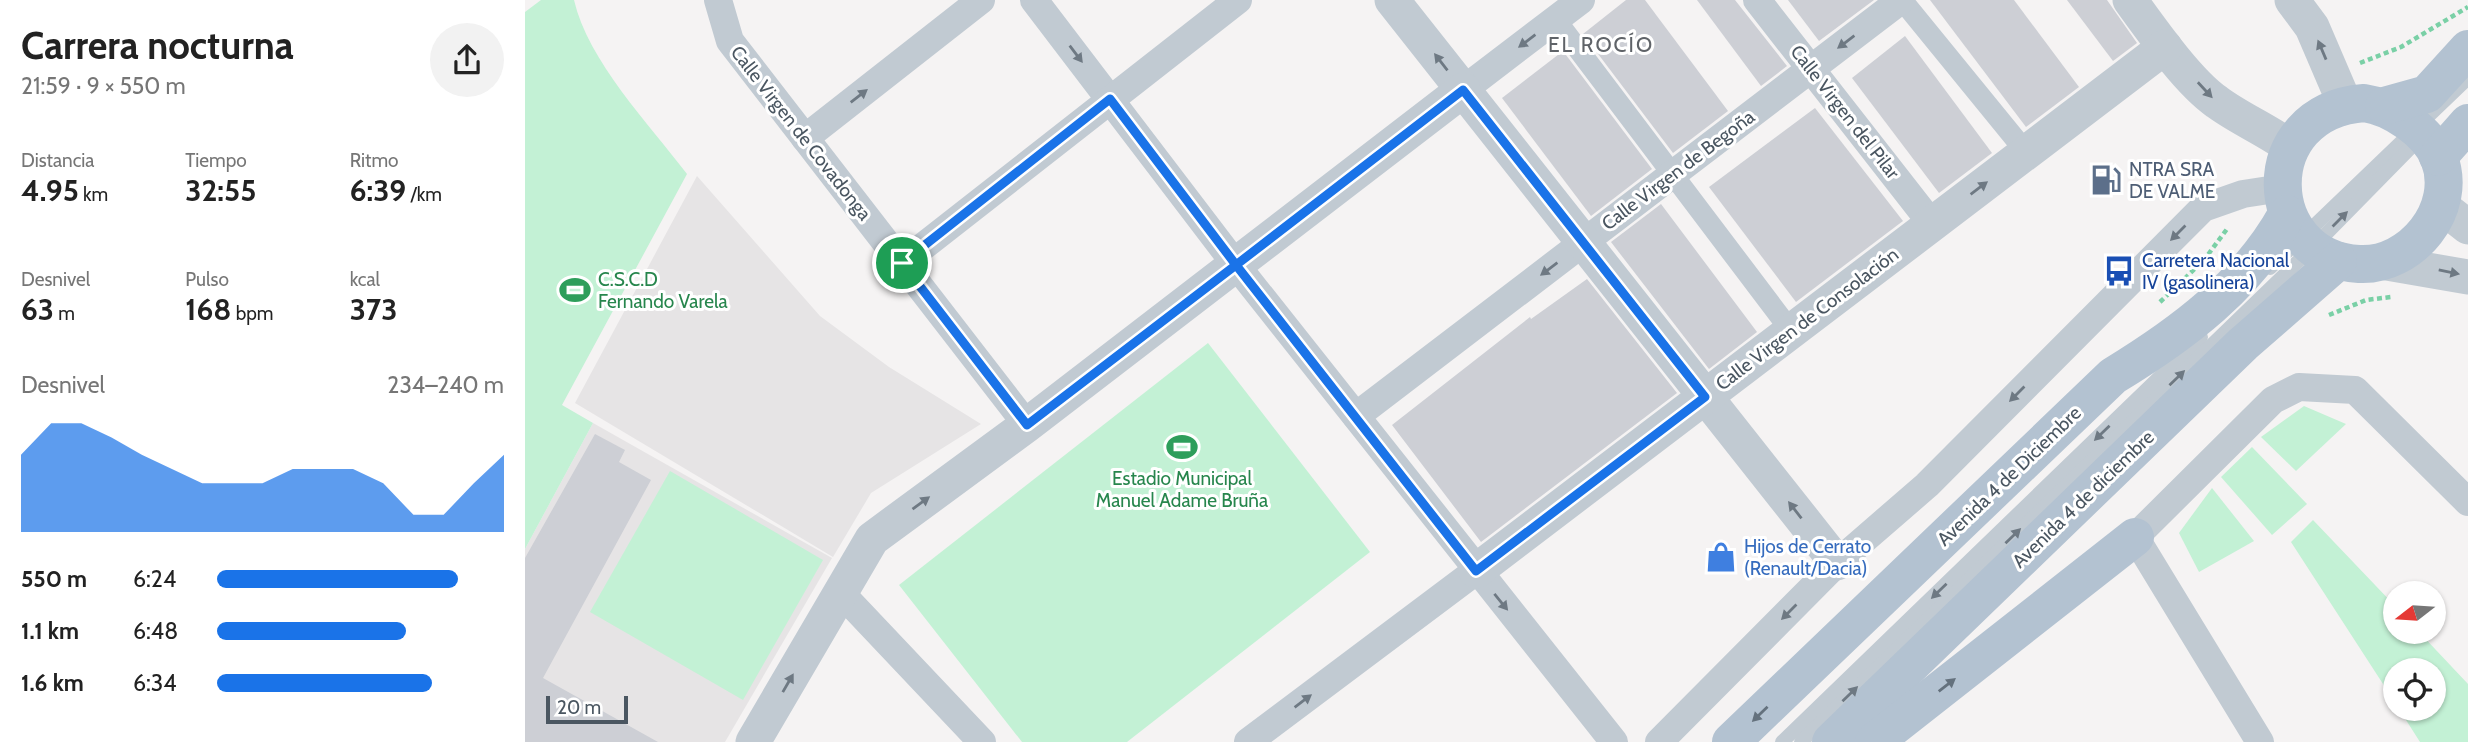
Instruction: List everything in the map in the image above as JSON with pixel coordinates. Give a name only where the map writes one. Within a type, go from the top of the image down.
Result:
[{"type":"main road","points":[[2384,106],[2425,141],[2443,181],[2454,216],[2431,225],[2418,242],[2401,255],[2381,262],[2360,264],[2305,229],[2283,167],[2290,147],[2304,127],[2323,113],[2345,104],[2384,106],[2427,94],[2468,50]]},
{"type":"main road","points":[[2425,141],[2468,123]]},
{"type":"main road","name":"Avenida 4 de Diciembre","points":[[1731,742],[2113,376],[2169,342],[2214,303],[2265,252],[2305,229]]},
{"type":"main road","name":"Avenida 4 de diciembre","points":[[1831,742],[2243,344],[2305,229]]},
{"type":"main road","points":[[1874,742],[2135,537]]},
{"type":"street","name":"Calle Virgen de Covadonga","points":[[718,0],[730,41],[1027,425]]},
{"type":"street","points":[[805,138],[981,0]]},
{"type":"street","points":[[1034,0],[1236,265],[1476,571],[1615,742]]},
{"type":"street","points":[[902,263],[1238,0]]},
{"type":"street","points":[[1392,0],[1837,564]]},
{"type":"street","points":[[754,742],[872,539],[1027,425],[1581,0]]},
{"type":"street","name":"Calle Virgen del Pilar","points":[[1757,0],[1932,224]]},
{"type":"street","points":[[1902,0],[2026,152]]},
{"type":"street","name":"Calle Virgen de Begoña","points":[[1356,416],[1902,0]]},
{"type":"street","points":[[2130,0],[2165,47],[2215,102],[2262,127],[2290,147]]},
{"type":"street","points":[[2296,1],[2312,27],[2345,104]]},
{"type":"street","points":[[1556,20],[1791,331]]},
{"type":"street","name":"Calle Virgen de Consolación","points":[[1248,742],[2165,47]]},
{"type":"street","points":[[1659,742],[1837,564],[1927,485],[2203,208],[2243,194],[2305,229]]},
{"type":"street","points":[[2381,262],[2468,277]]},
{"type":"street","points":[[2260,742],[2135,537],[2273,400],[2299,387],[2355,390],[2468,502]]},
{"type":"street","points":[[840,592],[982,742]]},
{"type":"lane","points":[[2425,141],[2468,78]]},
{"type":"lane","points":[[1782,742],[2305,229],[2425,141],[2468,89]]},
{"type":"lane","points":[[1801,742],[2305,229]]},
{"type":"shaded area","points":[[697,176],[820,316],[889,367],[981,424],[871,493],[833,557],[575,403]]},
{"type":"shaded area","points":[[593,423],[832,558],[725,742],[525,742],[525,549]]},
{"type":"green space","name":"C.S.C.D Fernando Varela","points":[[541,0],[574,0],[581,23],[606,69],[687,174],[562,405],[593,423],[525,549],[525,12]]},
{"type":"green space","name":"Estadio Municipal Manuel Adame Bruña","points":[[1208,343],[1370,552],[1127,742],[1022,742],[899,585]]},
{"type":"green space","points":[[2304,406],[2346,424],[2296,471],[2261,437]]},
{"type":"green space","points":[[2252,447],[2307,504],[2272,535],[2221,477]]},
{"type":"green space","points":[[670,471],[823,560],[743,700],[590,612]]},
{"type":"green space","points":[[2212,488],[2254,541],[2199,572],[2179,533]]},
{"type":"green space","points":[[2313,520],[2383,593],[2383,644],[2430,644],[2444,658],[2383,658],[2383,684],[2291,542]]},
{"type":"green space","points":[[2446,661],[2468,684],[2468,742],[2420,742],[2407,721],[2446,721]]},
{"type":"building","points":[[1626,0],[1645,0],[1728,111],[1673,153],[1583,34]]},
{"type":"building","points":[[1697,0],[1735,0],[1787,66],[1761,86]]},
{"type":"building","points":[[1788,0],[1874,0],[1819,41]]},
{"type":"building","points":[[1930,0],[2014,0],[2079,87],[2026,127]]},
{"type":"building","points":[[2067,0],[2107,0],[2137,43],[2113,61]]},
{"type":"building","points":[[1905,36],[1992,153],[1939,193],[1852,78]]},
{"type":"building","points":[[1563,51],[1652,169],[1591,216],[1502,98]]},
{"type":"building","points":[[1815,108],[1903,221],[1796,302],[1709,187]]},
{"type":"building","points":[[1661,204],[1757,332],[1709,369],[1611,242]]},
{"type":"building","points":[[1587,279],[1677,393],[1481,542],[1392,425],[1530,317],[1531,319]]},
{"type":"building","points":[[595,434],[625,450],[619,462],[651,480],[543,678],[658,742],[525,742],[525,558]]},
{"type":"place","name":"NTRA SRA DE VALME","points":[[2106,180]]},
{"type":"place","name":"Carretera Nacional IV (gasolinera)","points":[[2119,271]]},
{"type":"place","name":"C.S.C.D Fernando Varela","points":[[575,290]]},
{"type":"place","name":"Estadio Municipal Manuel Adame Bruña","points":[[1182,447]]},
{"type":"place","name":"Hijos de Cerrato (Renault/Dacia)","points":[[1721,557]]},
{"type":"district","name":"EL ROCÍO","points":[[1601,44]]},
{"type":"route","points":[[902,263],[1027,425],[1236,265],[1476,571],[1705,397],[1463,90],[1236,265],[1110,99],[902,263]]}]
